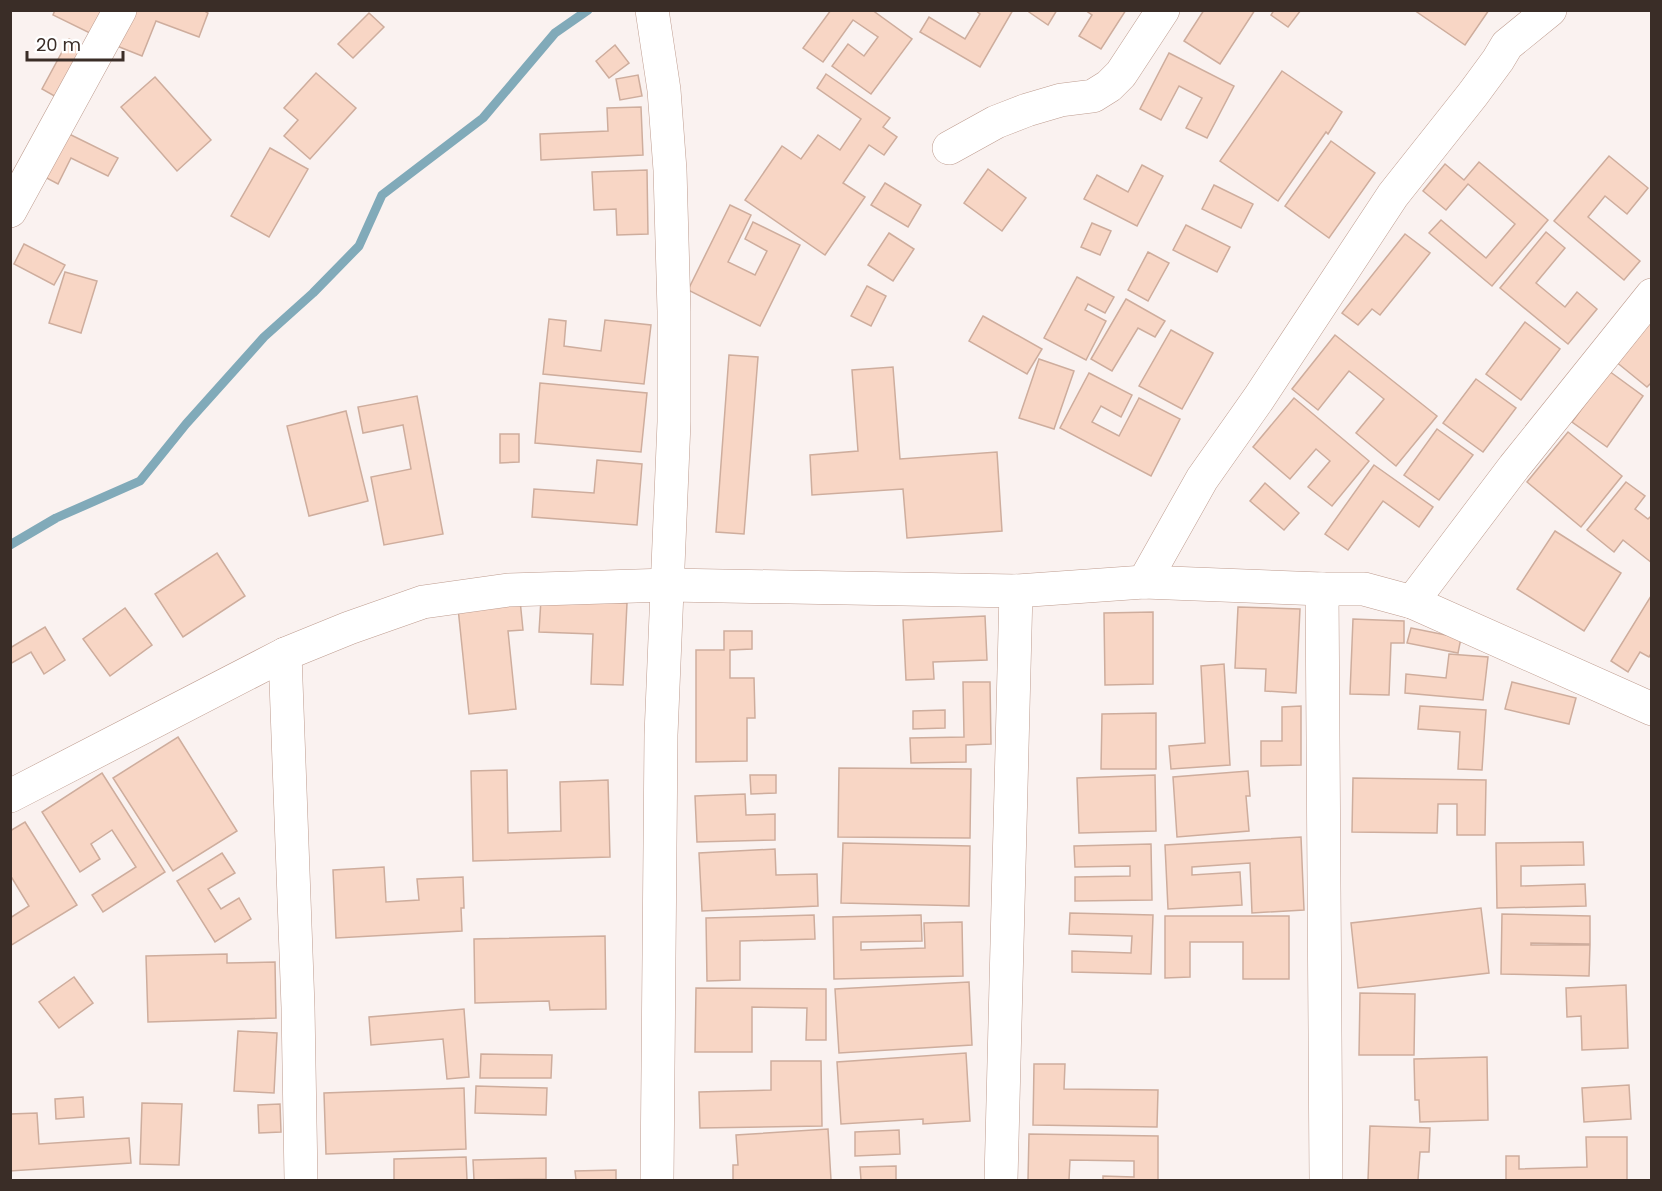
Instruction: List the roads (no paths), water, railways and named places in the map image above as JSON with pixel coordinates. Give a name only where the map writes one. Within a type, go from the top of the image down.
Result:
[{"type":"street","points":[[10,211],[120,10]]},
{"type":"street","points":[[652,10],[664,90],[670,170],[674,312],[674,422],[661,735],[657,1180]]},
{"type":"street","points":[[949,148],[996,122],[1061,100],[1093,96],[1109,86],[1120,74],[1163,10]]},
{"type":"street","points":[[1144,582],[1202,479],[1259,398],[1393,195],[1473,94],[1507,45],[1548,11]]},
{"type":"street","points":[[1413,602],[1514,467],[1652,295]]},
{"type":"street","points":[[10,796],[285,654],[423,602],[508,590],[668,585],[1016,591],[1144,582],[1364,589],[1413,602],[1652,709]]},
{"type":"street","points":[[1322,589],[1326,1180]]},
{"type":"street","points":[[1000,1180],[1016,591]]},
{"type":"street","points":[[285,654],[298,1007],[301,1180]]},
{"type":"waterway","points":[[10,545],[56,518],[140,481],[186,424],[264,337],[313,293],[359,246],[382,195],[483,118],[555,33],[588,10]]}]
